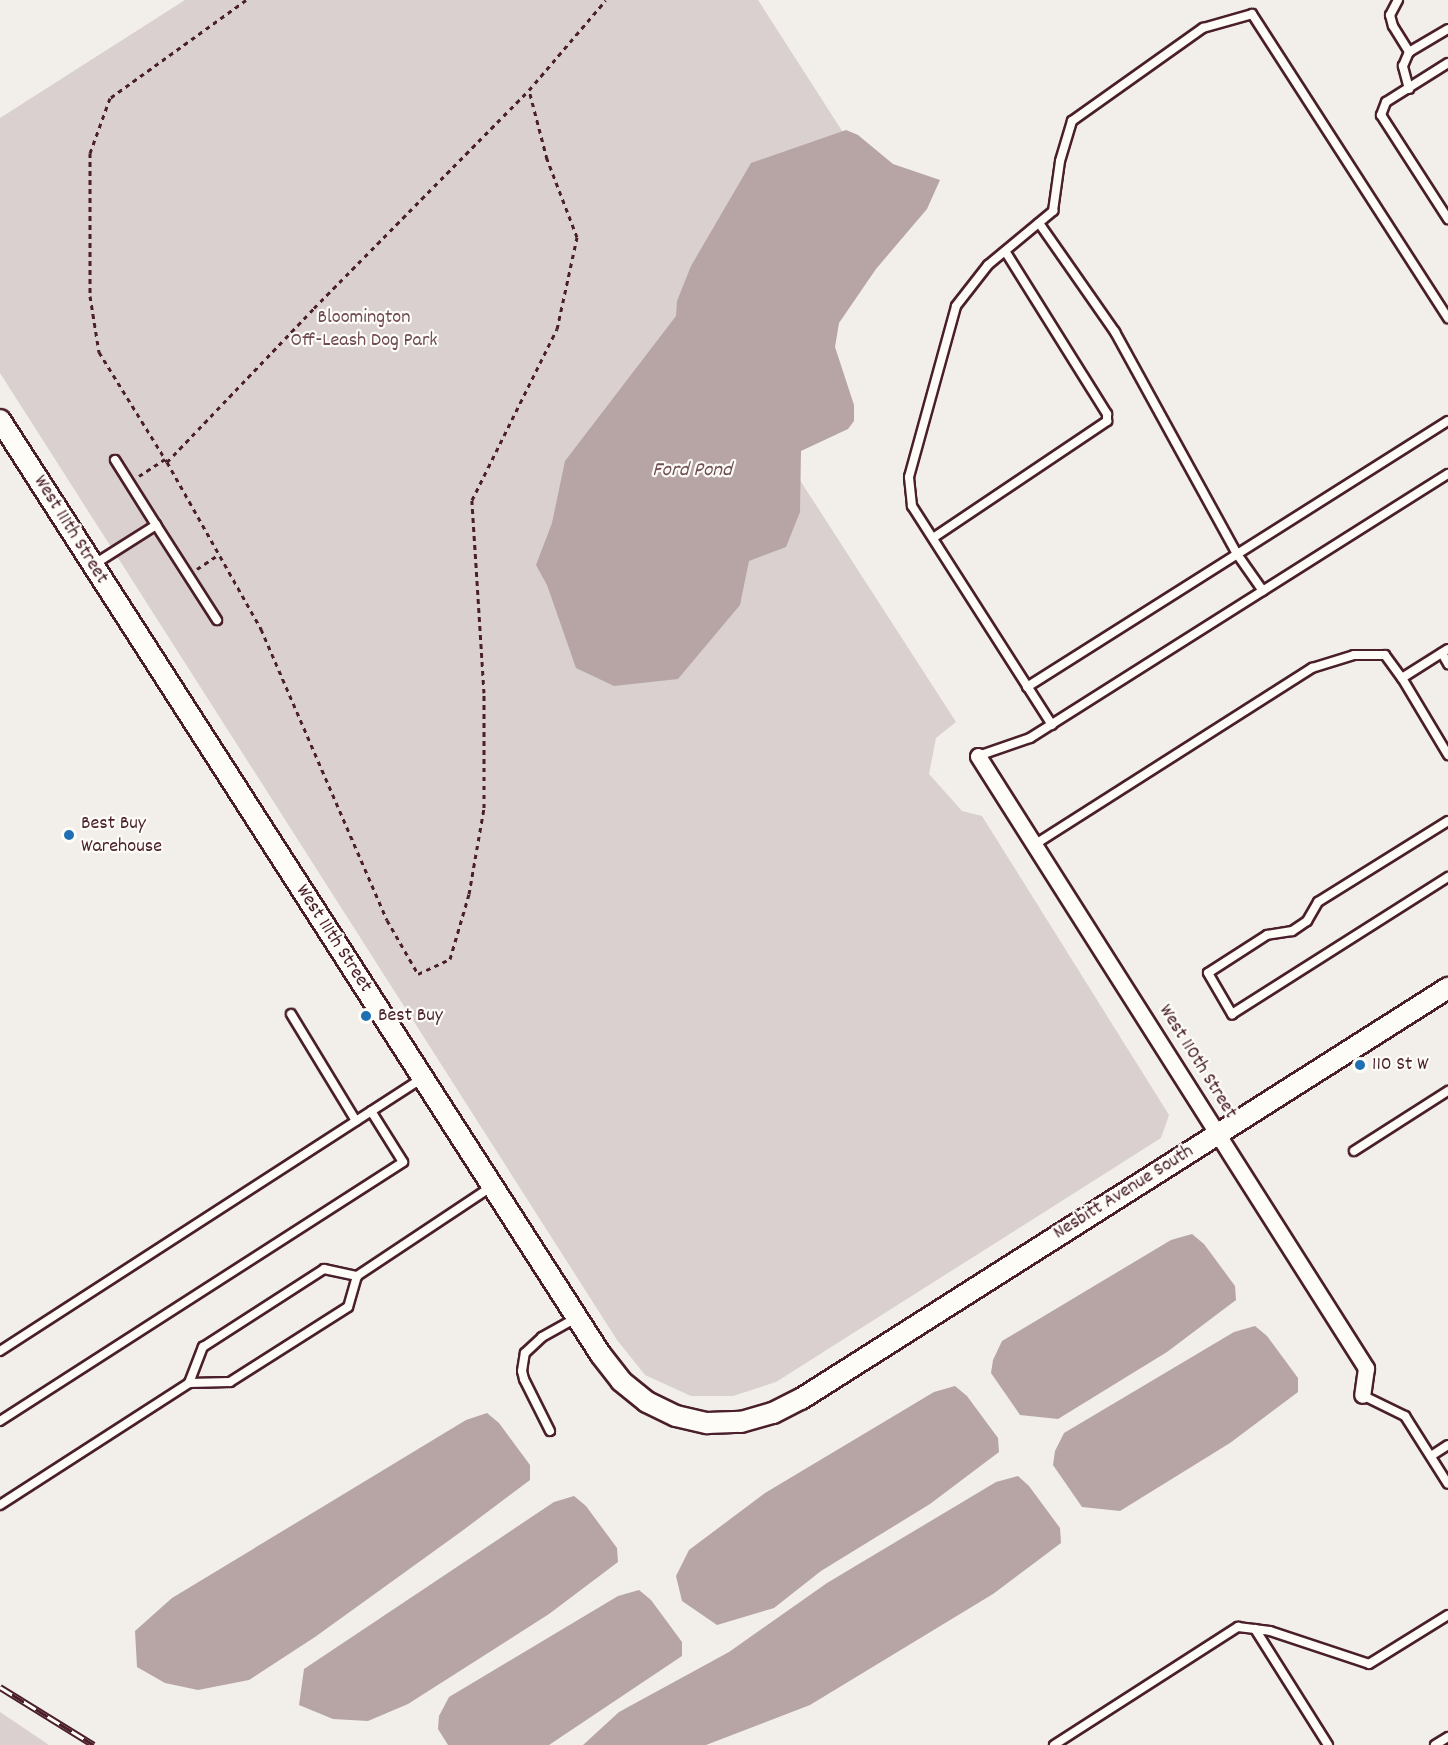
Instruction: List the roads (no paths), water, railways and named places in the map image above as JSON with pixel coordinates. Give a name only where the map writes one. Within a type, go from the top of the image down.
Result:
[{"type":"street","name":"West 111th Street","points":[[0,420],[577,1318],[621,1381],[647,1402],[676,1416],[707,1423],[741,1422],[773,1413],[801,1399]]},
{"type":"street","name":"West 110th Street","points":[[978,756],[1366,1368],[1362,1395]]},
{"type":"street","name":"Nesbitt Avenue South","points":[[801,1399],[1448,989]]},
{"type":"lane","points":[[1398,0],[1390,15],[1393,26],[1409,52]]},
{"type":"lane","points":[[1052,725],[912,506],[909,477],[956,306],[988,265],[1053,211],[1060,161],[1072,121],[1203,28],[1252,14],[1448,318]]},
{"type":"lane","points":[[1408,89],[1403,66],[1409,52],[1448,29]]},
{"type":"lane","points":[[1448,63],[1386,102],[1381,116],[1448,219]]},
{"type":"lane","points":[[1039,223],[1115,332],[1238,554],[1263,591]]},
{"type":"lane","points":[[933,538],[1107,421],[1107,414],[1005,251]]},
{"type":"lane","points":[[1027,687],[1448,420]]},
{"type":"lane","points":[[115,460],[217,620]]},
{"type":"lane","points":[[978,756],[1030,738],[1052,725],[1448,474]]},
{"type":"lane","points":[[92,566],[156,525]]},
{"type":"lane","points":[[1402,678],[1445,651],[1448,664]]},
{"type":"lane","points":[[1035,845],[1312,668],[1353,655],[1385,655],[1402,678],[1448,755]]},
{"type":"lane","points":[[1448,821],[1318,902],[1307,921],[1292,931],[1267,935],[1208,973],[1232,1014],[1448,877]]},
{"type":"lane","points":[[291,1014],[356,1121]]},
{"type":"lane","points":[[0,1352],[423,1078]]},
{"type":"lane","points":[[1354,1151],[1448,1091]]},
{"type":"lane","points":[[0,1421],[403,1162],[371,1112]]},
{"type":"lane","points":[[0,1505],[189,1383],[230,1382],[348,1307],[357,1276],[492,1186]]},
{"type":"lane","points":[[189,1383],[203,1347],[324,1269],[357,1276]]},
{"type":"lane","points":[[550,1431],[524,1379],[522,1371],[525,1353],[542,1337],[577,1318]]},
{"type":"lane","points":[[1362,1395],[1405,1416],[1448,1484]]},
{"type":"lane","points":[[1431,1456],[1448,1445]]},
{"type":"lane","points":[[1054,1745],[1238,1627],[1270,1631],[1369,1664],[1448,1615]]},
{"type":"lane","points":[[1255,1629],[1328,1745]]},
{"type":"lane","points":[[1435,1745],[1448,1737]]},
{"type":"water","name":"Ford Pond","points":[[846,130],[858,135],[893,164],[940,180],[927,209],[876,269],[839,323],[835,347],[854,405],[854,421],[848,429],[801,451],[800,512],[786,547],[749,561],[740,605],[678,679],[614,686],[576,668],[547,585],[536,565],[552,523],[565,461],[676,316],[677,301],[691,266],[751,163]]},
{"type":"water","points":[[1192,1234],[1204,1244],[1235,1286],[1236,1300],[1167,1352],[1058,1419],[1020,1415],[991,1373],[993,1360],[1002,1341],[1171,1240]]},
{"type":"water","points":[[1255,1326],[1267,1336],[1298,1378],[1298,1392],[1230,1443],[1120,1511],[1082,1507],[1053,1465],[1055,1451],[1064,1433],[1234,1332]]},
{"type":"water","points":[[955,1386],[967,1396],[998,1438],[999,1452],[930,1504],[821,1571],[774,1608],[717,1625],[682,1601],[676,1576],[689,1550],[765,1493],[934,1392]]},
{"type":"water","points":[[487,1413],[499,1423],[530,1465],[530,1480],[462,1531],[315,1637],[249,1680],[198,1690],[165,1683],[137,1667],[135,1631],[172,1598],[466,1420]]},
{"type":"water","points":[[1018,1476],[1029,1486],[1060,1528],[1061,1543],[993,1594],[810,1705],[706,1745],[583,1745],[619,1712],[729,1652],[827,1583],[996,1482]]},
{"type":"water","points":[[574,1496],[586,1506],[617,1548],[618,1562],[549,1614],[408,1704],[368,1721],[333,1719],[299,1705],[304,1669],[554,1502]]},
{"type":"water","points":[[639,1590],[651,1600],[682,1642],[682,1656],[549,1745],[448,1745],[438,1729],[439,1716],[449,1697],[618,1596]]},
{"type":"railway","points":[[0,1687],[94,1745]]},
{"type":"place","name":"Best Buy Warehouse","points":[[69,835]]},
{"type":"place","name":"Best Buy","points":[[366,1016]]},
{"type":"place","name":"110 St W","points":[[1360,1065]]},
{"type":"park label","name":"Bloomington Off-Leash Dog Park","points":[[364,330]]}]
